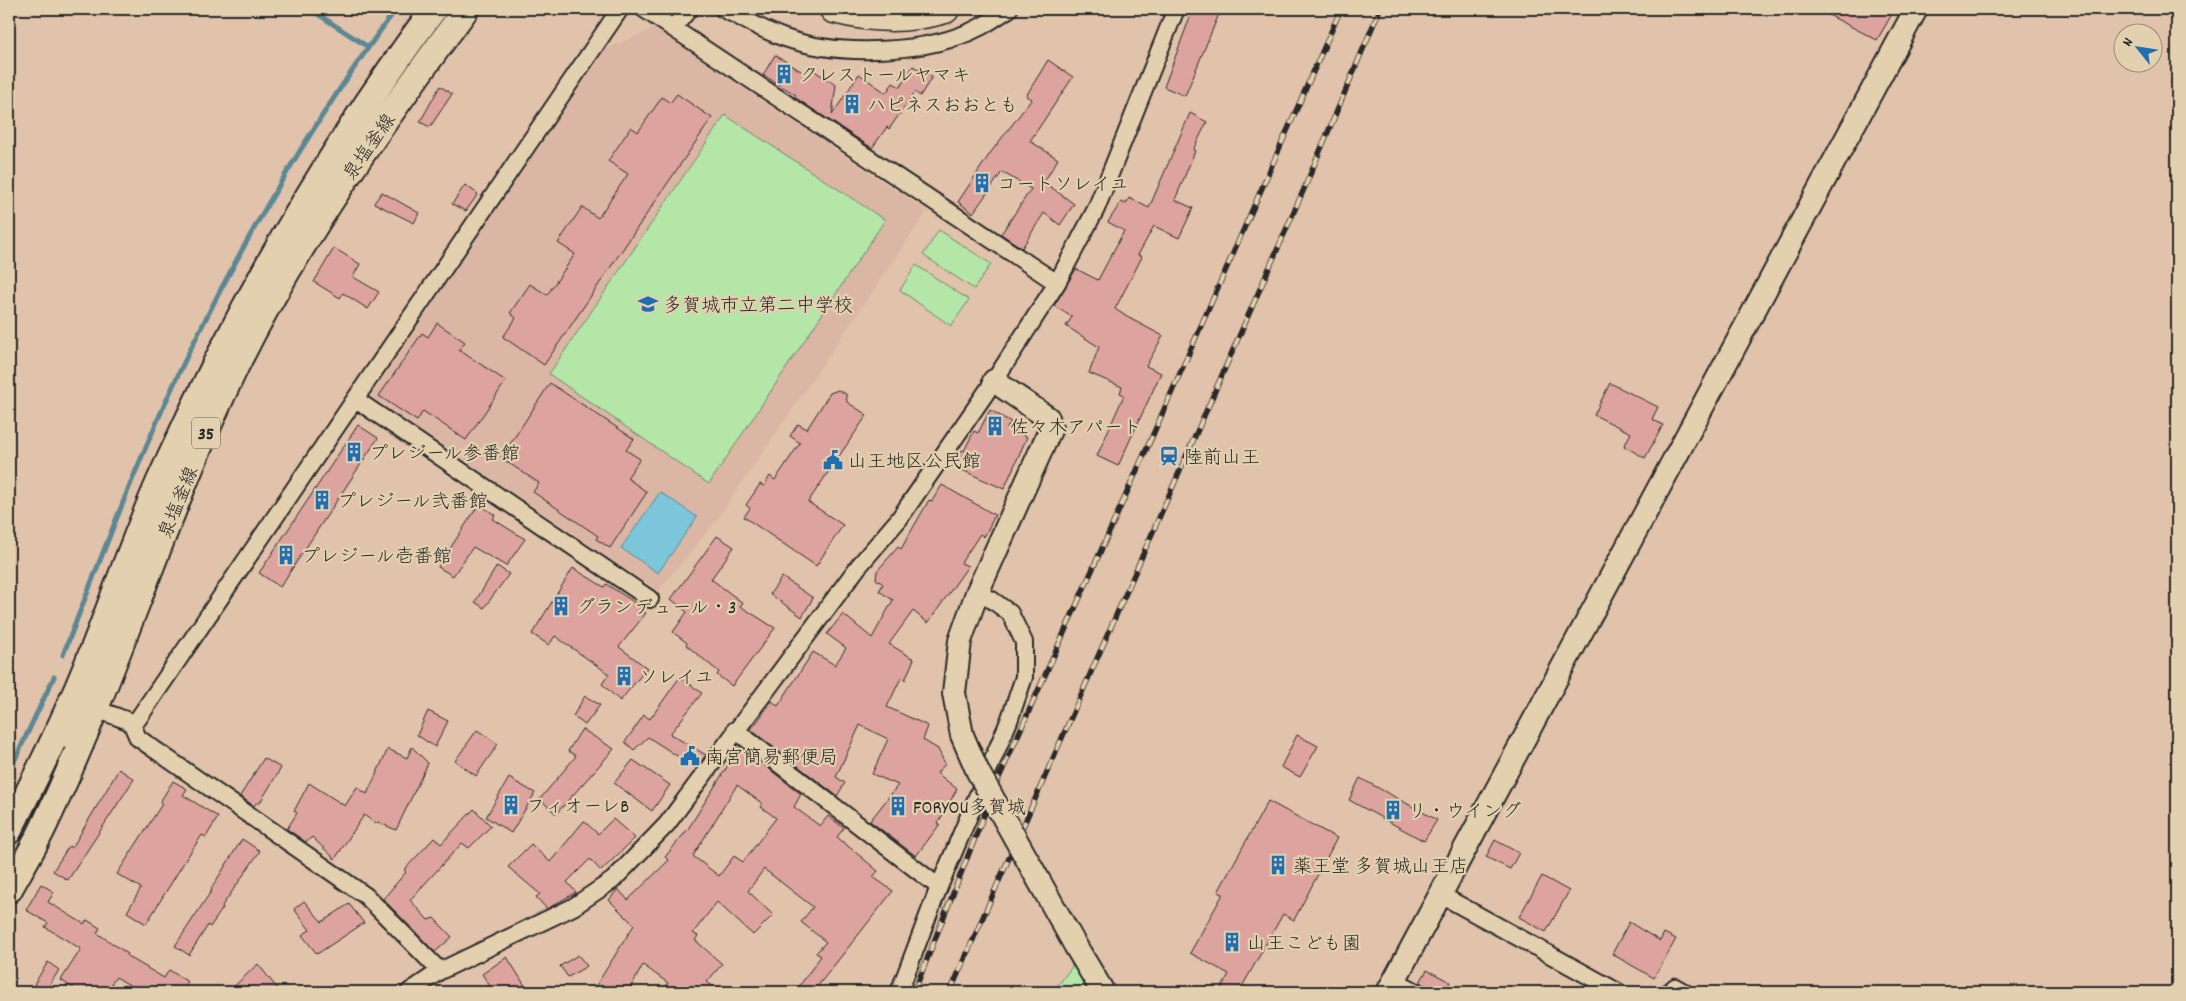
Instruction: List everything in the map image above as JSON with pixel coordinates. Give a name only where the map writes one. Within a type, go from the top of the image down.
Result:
[{"type":"highway","points":[[834,9],[876,17],[902,18],[924,15],[945,9]]},
{"type":"main road","name":"泉塩釜線","points":[[9,831],[79,684],[162,474],[219,354],[253,290],[327,164],[406,46],[434,9]]},
{"type":"main road","name":"泉塩釜線","points":[[9,890],[42,830],[95,710],[192,462],[236,366],[276,290],[332,198],[408,88],[466,9]]},
{"type":"street","points":[[9,842],[42,793],[76,721],[84,714],[95,710],[131,722],[138,719],[620,9]]},
{"type":"street","points":[[644,9],[1057,284]]},
{"type":"street","points":[[673,28],[689,9]]},
{"type":"street","points":[[723,9],[786,38],[846,51],[895,49],[944,41],[979,28],[1009,9]]},
{"type":"street","points":[[408,992],[440,971],[573,907],[613,880],[667,824],[858,567],[899,520],[994,381],[1057,284],[1096,209],[1176,9]]},
{"type":"street","points":[[1417,992],[1391,986],[1916,9]]},
{"type":"street","points":[[994,381],[1048,418],[1051,428],[977,593],[960,641],[954,693],[962,735],[978,772],[1103,992]]},
{"type":"street","points":[[355,400],[650,599]]},
{"type":"street","points":[[899,992],[1024,677],[1024,642],[1010,613],[992,600],[977,593]]},
{"type":"street","points":[[131,722],[138,738],[366,896],[440,971]]},
{"type":"street","points":[[735,730],[940,888]]},
{"type":"street","points":[[1441,894],[1618,992]]},
{"type":"street","points":[[1669,992],[1675,988],[1684,992]]},
{"type":"shaded area","name":"多賀城市立第二中学校","points":[[655,28],[927,211],[716,521],[658,591],[370,397],[599,52]]},
{"type":"green space","points":[[725,115],[885,220],[709,484],[549,374]]},
{"type":"green space","points":[[939,230],[991,264],[974,289],[923,255]]},
{"type":"green space","points":[[916,265],[969,300],[951,326],[900,290]]},
{"type":"green space","points":[[1086,948],[1115,992],[1061,992],[1056,988]]},
{"type":"water","points":[[660,492],[697,517],[658,573],[621,548]]},
{"type":"building","points":[[1193,9],[1221,9],[1185,96],[1164,87]]},
{"type":"building","points":[[1817,9],[1895,9],[1877,40]]},
{"type":"building","points":[[775,55],[809,76],[813,70],[836,85],[832,115],[859,74],[886,93],[893,83],[900,87],[913,66],[932,77],[920,96],[915,92],[889,129],[887,127],[872,148],[794,97],[796,95],[763,75]]},
{"type":"building","points":[[1048,60],[1073,77],[1030,141],[1058,159],[1044,182],[1074,204],[1060,225],[1044,213],[1022,248],[1001,234],[1031,189],[1002,172],[973,213],[958,202],[991,152],[1032,99],[1026,96]]},
{"type":"building","points":[[440,86],[452,94],[430,127],[420,122]]},
{"type":"building","points":[[677,94],[712,118],[544,365],[503,337],[516,318],[510,313],[530,284],[547,295],[575,254],[558,243],[582,207],[598,218],[628,174],[608,161],[631,127],[638,132],[662,97],[670,103]]},
{"type":"building","points":[[1190,113],[1207,122],[1193,150],[1195,151],[1175,200],[1193,208],[1179,238],[1154,226],[1138,255],[1142,257],[1115,309],[1163,336],[1146,366],[1161,373],[1118,466],[1097,456],[1124,395],[1120,393],[1122,387],[1089,373],[1099,347],[1066,326],[1072,317],[1054,306],[1076,269],[1098,280],[1124,231],[1108,222],[1121,202],[1126,204],[1129,198],[1149,208]]},
{"type":"building","points":[[465,185],[478,194],[466,211],[452,204]]},
{"type":"building","points":[[382,192],[419,213],[414,223],[374,203]]},
{"type":"building","points":[[334,248],[360,264],[353,277],[379,292],[368,309],[343,293],[340,298],[314,282]]},
{"type":"building","points":[[437,323],[465,342],[459,350],[506,381],[466,440],[423,411],[417,421],[379,396],[422,333],[428,337]]},
{"type":"building","points":[[550,383],[634,439],[626,450],[640,459],[627,478],[647,492],[610,548],[596,539],[598,536],[533,492],[539,483],[501,458]]},
{"type":"building","points":[[1610,383],[1658,407],[1652,419],[1663,425],[1645,458],[1624,446],[1631,433],[1594,415]]},
{"type":"building","points":[[838,390],[846,394],[847,402],[867,415],[808,502],[843,525],[816,566],[744,517],[750,508],[746,505],[760,484],[764,486],[770,476],[775,480],[800,443],[790,436],[798,424],[807,429],[830,393]]},
{"type":"building","points":[[990,410],[1011,422],[1007,428],[1027,437],[1004,489],[953,466],[962,450],[964,451],[974,431],[978,433]]},
{"type":"building","points":[[358,425],[378,438],[280,587],[259,573]]},
{"type":"building","points":[[942,485],[995,515],[984,537],[980,534],[961,563],[968,566],[928,623],[913,611],[889,644],[914,659],[905,680],[901,678],[887,707],[928,726],[923,740],[938,749],[945,764],[937,773],[957,789],[938,823],[940,824],[916,856],[870,821],[898,785],[872,774],[888,739],[860,725],[836,777],[845,783],[837,796],[751,730],[772,701],[778,706],[813,652],[835,665],[846,648],[827,634],[843,614],[872,638],[893,600],[879,591],[883,584],[876,579],[877,571],[898,547],[901,549],[929,500],[932,501]]},
{"type":"building","points":[[479,504],[495,515],[493,519],[525,539],[506,566],[473,547],[453,576],[438,567]]},
{"type":"building","points":[[717,536],[734,547],[711,579],[743,603],[740,606],[775,628],[732,686],[717,675],[719,672],[673,632],[687,612],[671,599]]},
{"type":"building","points":[[497,566],[509,574],[484,608],[475,602]]},
{"type":"building","points":[[573,568],[604,587],[606,584],[631,600],[646,613],[619,647],[647,668],[620,701],[602,684],[609,674],[555,636],[549,645],[532,634]]},
{"type":"building","points":[[782,577],[813,598],[802,617],[770,594]]},
{"type":"building","points":[[680,677],[702,693],[670,734],[706,755],[696,768],[648,737],[634,750],[625,742],[644,715],[650,719]]},
{"type":"building","points":[[585,696],[600,705],[585,725],[573,716]]},
{"type":"building","points":[[428,711],[448,721],[435,747],[417,735]]},
{"type":"building","points":[[582,729],[614,749],[556,814],[540,799],[576,756],[568,751]]},
{"type":"building","points":[[477,730],[498,744],[476,776],[455,761]]},
{"type":"building","points":[[1297,735],[1318,746],[1300,777],[1281,767]]},
{"type":"building","points":[[740,746],[801,794],[794,807],[820,826],[828,816],[844,828],[837,837],[878,871],[873,877],[893,891],[813,992],[795,992],[821,956],[816,953],[826,942],[801,922],[813,907],[764,869],[748,891],[773,915],[753,935],[717,902],[693,933],[698,936],[695,940],[722,964],[707,982],[721,992],[662,992],[668,983],[643,965],[628,992],[592,992],[634,925],[609,900],[618,889],[628,900],[669,860],[665,857],[688,829]],"holes":[[[737,785],[763,804],[761,807],[776,818],[743,862],[734,856],[719,876],[693,856]]]},
{"type":"building","points":[[412,747],[428,763],[396,830],[378,822],[376,824],[364,815],[335,859],[312,837],[306,842],[287,829],[297,813],[294,811],[309,783],[345,806],[357,787],[367,794],[388,749],[407,758]]},
{"type":"building","points":[[264,758],[281,768],[259,804],[257,802],[254,806],[240,796]]},
{"type":"building","points":[[633,760],[670,785],[652,811],[614,783]]},
{"type":"building","points":[[119,769],[134,779],[68,880],[53,871],[69,846],[72,848]]},
{"type":"building","name":"フィオーレB","points":[[509,778],[535,793],[511,833],[486,817]]},
{"type":"building","name":"リ・ウイング","points":[[1360,778],[1437,820],[1424,841],[1349,800]]},
{"type":"building","points":[[173,781],[187,789],[183,795],[218,817],[206,837],[202,835],[146,924],[127,912],[141,888],[117,874],[162,804],[160,802]]},
{"type":"building","name":"薬王堂 多賀城山王店","points":[[1268,801],[1337,838],[1294,920],[1283,914],[1239,992],[1219,992],[1229,974],[1190,953],[1223,894],[1218,892]]},
{"type":"building","points":[[474,809],[491,826],[469,848],[462,843],[410,900],[428,920],[434,918],[452,937],[435,952],[383,899],[406,872],[404,870],[434,838],[441,844]]},
{"type":"building","points":[[613,819],[635,838],[601,871],[590,859],[567,882],[576,892],[547,909],[536,897],[540,894],[508,867],[531,844],[550,862],[584,821],[598,834]]},
{"type":"building","points":[[242,839],[260,851],[222,906],[223,908],[210,927],[208,925],[189,955],[175,946],[212,890]]},
{"type":"building","points":[[1495,840],[1519,853],[1510,869],[1486,857]]},
{"type":"building","points":[[1542,876],[1569,891],[1546,932],[1519,917]]},
{"type":"building","points":[[41,884],[54,892],[48,902],[84,924],[87,920],[100,928],[97,933],[128,954],[127,956],[164,978],[169,970],[188,982],[182,990],[186,992],[141,992],[116,977],[106,992],[79,992],[61,980],[81,949],[45,927],[48,923],[26,910]]},
{"type":"building","points":[[304,901],[322,922],[349,904],[364,923],[317,954],[302,935],[310,930],[294,909]]},
{"type":"building","points":[[1629,922],[1660,941],[1664,933],[1676,939],[1654,978],[1612,954]]},
{"type":"building","points":[[578,955],[587,966],[568,977],[560,966]]},
{"type":"building","points":[[507,957],[529,992],[494,992],[482,974]]},
{"type":"building","points":[[48,962],[59,970],[45,992],[34,984]]},
{"type":"building","points":[[258,964],[280,992],[228,992]]},
{"type":"building","points":[[1427,970],[1450,982],[1444,992],[1427,991],[1420,982]]},
{"type":"waterway","points":[[310,9],[368,47]]},
{"type":"waterway","points":[[63,655],[143,455],[177,377],[218,295],[264,211],[314,128],[396,9]]},
{"type":"waterway","points":[[9,772],[54,677]]},
{"type":"railway","points":[[914,992],[998,780],[1341,9]]},
{"type":"railway","points":[[950,992],[1304,189],[1380,9]]},
{"type":"place","name":"クレストールヤマキ","points":[[784,74]]},
{"type":"place","name":"ハピネスおおとも","points":[[852,104]]},
{"type":"place","name":"コートソレイユ","points":[[982,183]]},
{"type":"place","name":"多賀城市立第二中学校","points":[[648,304]]},
{"type":"place","name":"佐々木アパート","points":[[995,426]]},
{"type":"place","name":"プレジール参番館","points":[[354,452]]},
{"type":"place","name":"陸前山王","points":[[1169,456]]},
{"type":"place","name":"山王地区公民館","points":[[833,460]]},
{"type":"place","name":"プレジール弐番館","points":[[322,500]]},
{"type":"place","name":"プレジール壱番館","points":[[286,555]]},
{"type":"place","name":"グランデュール・3","points":[[561,606]]},
{"type":"place","name":"ソレイユ","points":[[624,676]]},
{"type":"place","name":"南宮簡易郵便局","points":[[690,756]]},
{"type":"place","name":"フィオーレB","points":[[511,805]]},
{"type":"place","name":"FORYOU多賀城","points":[[898,806]]},
{"type":"place","name":"リ・ウイング","points":[[1393,810]]},
{"type":"place","name":"薬王堂 多賀城山王店","points":[[1278,865]]},
{"type":"place","name":"山王こども園","points":[[1232,942]]}]
